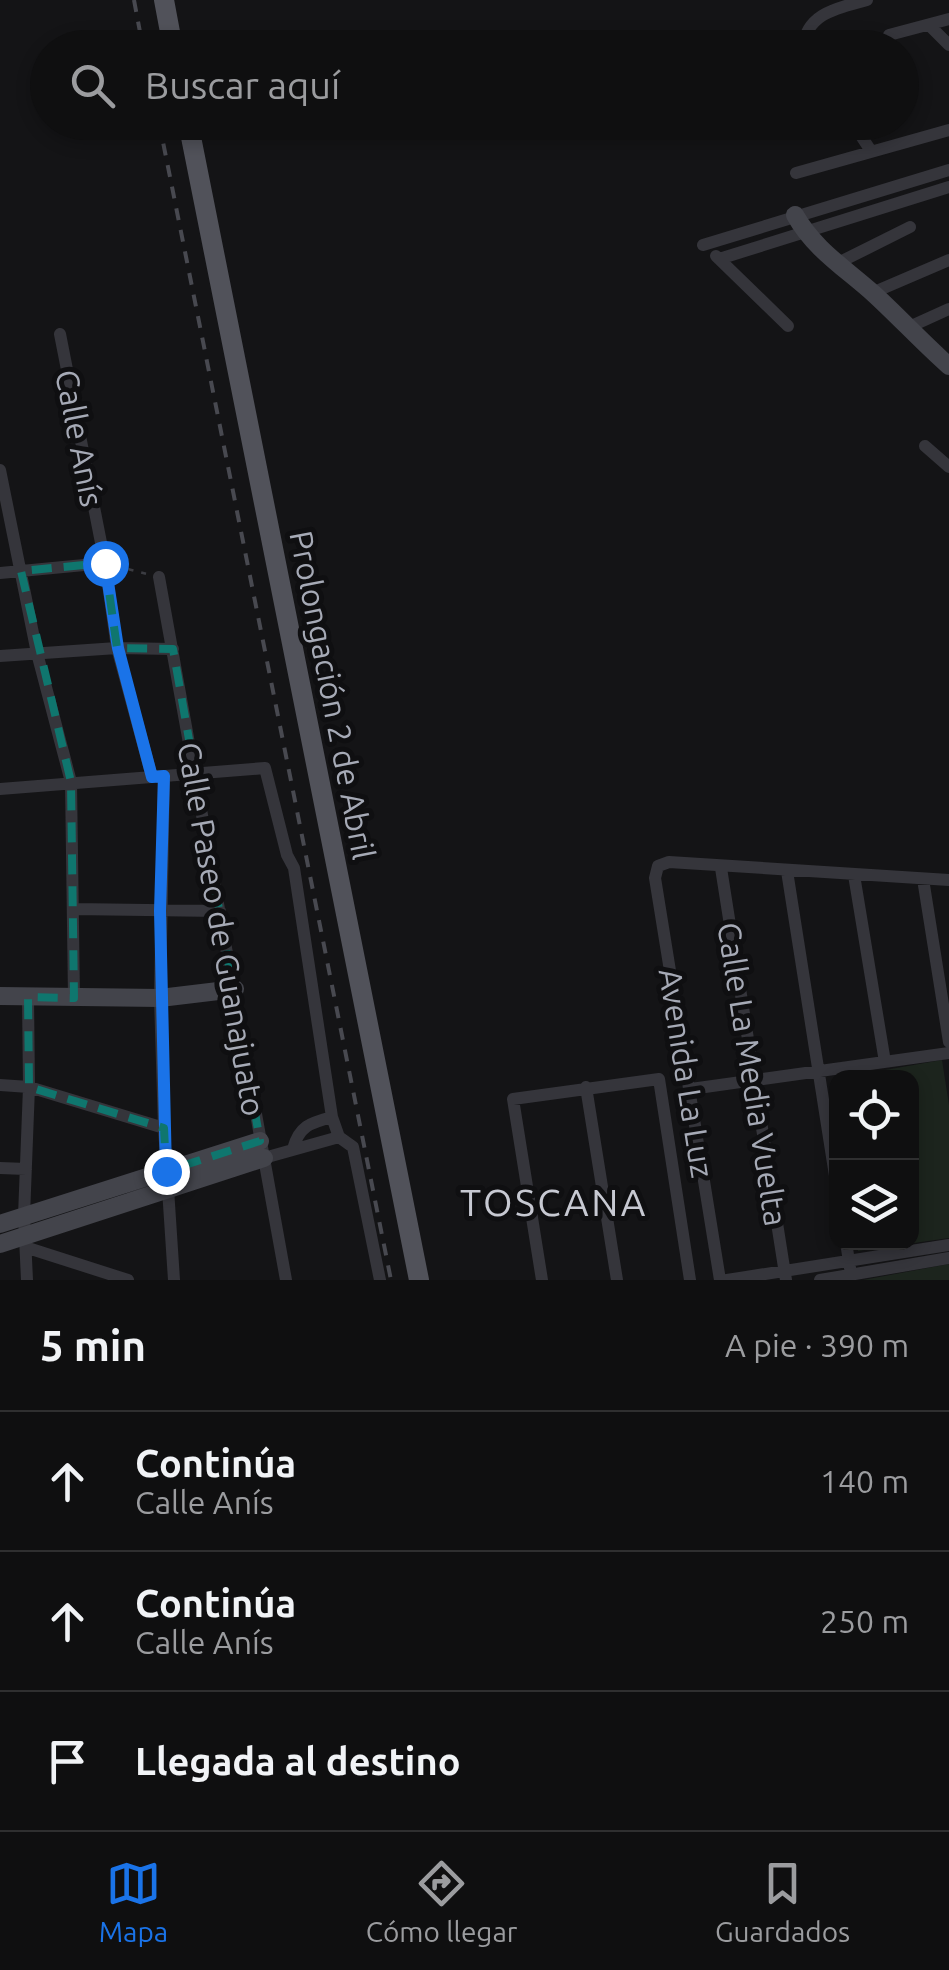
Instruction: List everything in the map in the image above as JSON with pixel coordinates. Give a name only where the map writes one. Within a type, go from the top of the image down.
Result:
[{"type":"main road","points":[[164,0],[170,30]]},
{"type":"main road","name":"Prolongación 2 de Abril","points":[[192,140],[419,1280]]},
{"type":"main road","points":[[795,215],[805,232],[836,264],[947,360]]},
{"type":"main road","points":[[0,996],[160,998],[234,990]]},
{"type":"main road","points":[[0,1244],[167,1179],[262,1149]]},
{"type":"main road","points":[[0,1224],[26,1233]]},
{"type":"street","points":[[806,30],[812,20],[832,10],[867,0]]},
{"type":"street","points":[[907,30],[949,20]]},
{"type":"street","points":[[929,24],[949,45]]},
{"type":"street","points":[[919,138],[949,130]]},
{"type":"street","points":[[864,140],[871,151]]},
{"type":"street","points":[[796,174],[912,140]]},
{"type":"street","points":[[788,326],[703,245],[949,170]]},
{"type":"street","points":[[720,259],[949,187]]},
{"type":"street","points":[[836,264],[910,227]]},
{"type":"street","points":[[872,293],[949,262]]},
{"type":"street","points":[[908,328],[949,309]]},
{"type":"street","name":"Calle Anís","points":[[60,334],[118,648],[158,777],[164,1128],[174,1280]]},
{"type":"street","points":[[925,446],[949,467]]},
{"type":"street","points":[[0,470],[38,653],[71,782],[74,998]]},
{"type":"street","points":[[0,572],[105,563]]},
{"type":"street","name":"Calle Paseo de Guanajuato","points":[[159,577],[286,1280]]},
{"type":"street","points":[[0,656],[173,648]]},
{"type":"street","points":[[0,789],[264,768],[294,868],[332,1117],[339,1137],[353,1147],[380,1280]]},
{"type":"street","name":"Avenida La Luz","points":[[721,868],[669,862],[658,866],[655,878],[724,1280]]},
{"type":"street","points":[[721,868],[949,880]]},
{"type":"street","name":"Calle La Media Vuelta","points":[[721,868],[785,1276]]},
{"type":"street","points":[[787,871],[833,1160]]},
{"type":"street","points":[[854,875],[885,1062]]},
{"type":"street","points":[[923,879],[949,1042]]},
{"type":"street","points":[[72,909],[220,911]]},
{"type":"street","points":[[27,1280],[28,997]]},
{"type":"street","points":[[691,1090],[949,1053]]},
{"type":"street","name":"Avenida La Luz","points":[[586,1087],[659,1079],[690,1280]]},
{"type":"street","points":[[0,1085],[29,1087],[164,1128]]},
{"type":"street","points":[[542,1280],[513,1098],[586,1087],[616,1280]]},
{"type":"street","points":[[293,1149],[296,1135],[306,1124],[332,1117]]},
{"type":"street","points":[[262,1149],[293,1149],[339,1137]]},
{"type":"street","points":[[0,1168],[26,1169]]},
{"type":"street","points":[[26,1233],[128,1280]]},
{"type":"street","points":[[820,1280],[949,1245]]},
{"type":"street","points":[[724,1280],[851,1272],[949,1258]]},
{"type":"path","points":[[105,563],[159,577]]},
{"type":"highlighted area","points":[[105,563],[117,648],[173,649],[260,1141],[166,1171],[164,1128],[29,1087],[28,997],[74,998],[71,782],[21,571]]},
{"type":"shaded area","points":[[942,1060],[949,1105],[949,1238],[919,1242],[919,1070],[885,1070]]},
{"type":"shaded area","points":[[949,1264],[949,1280],[863,1280]]},
{"type":"railway","points":[[134,0],[140,30]]},
{"type":"railway","points":[[163,140],[391,1280]]},
{"type":"district","name":"TOSCANA","points":[[554,1202]]},
{"type":"route","points":[[105,563],[118,648],[152,777],[164,776],[160,998],[166,1171]]}]
